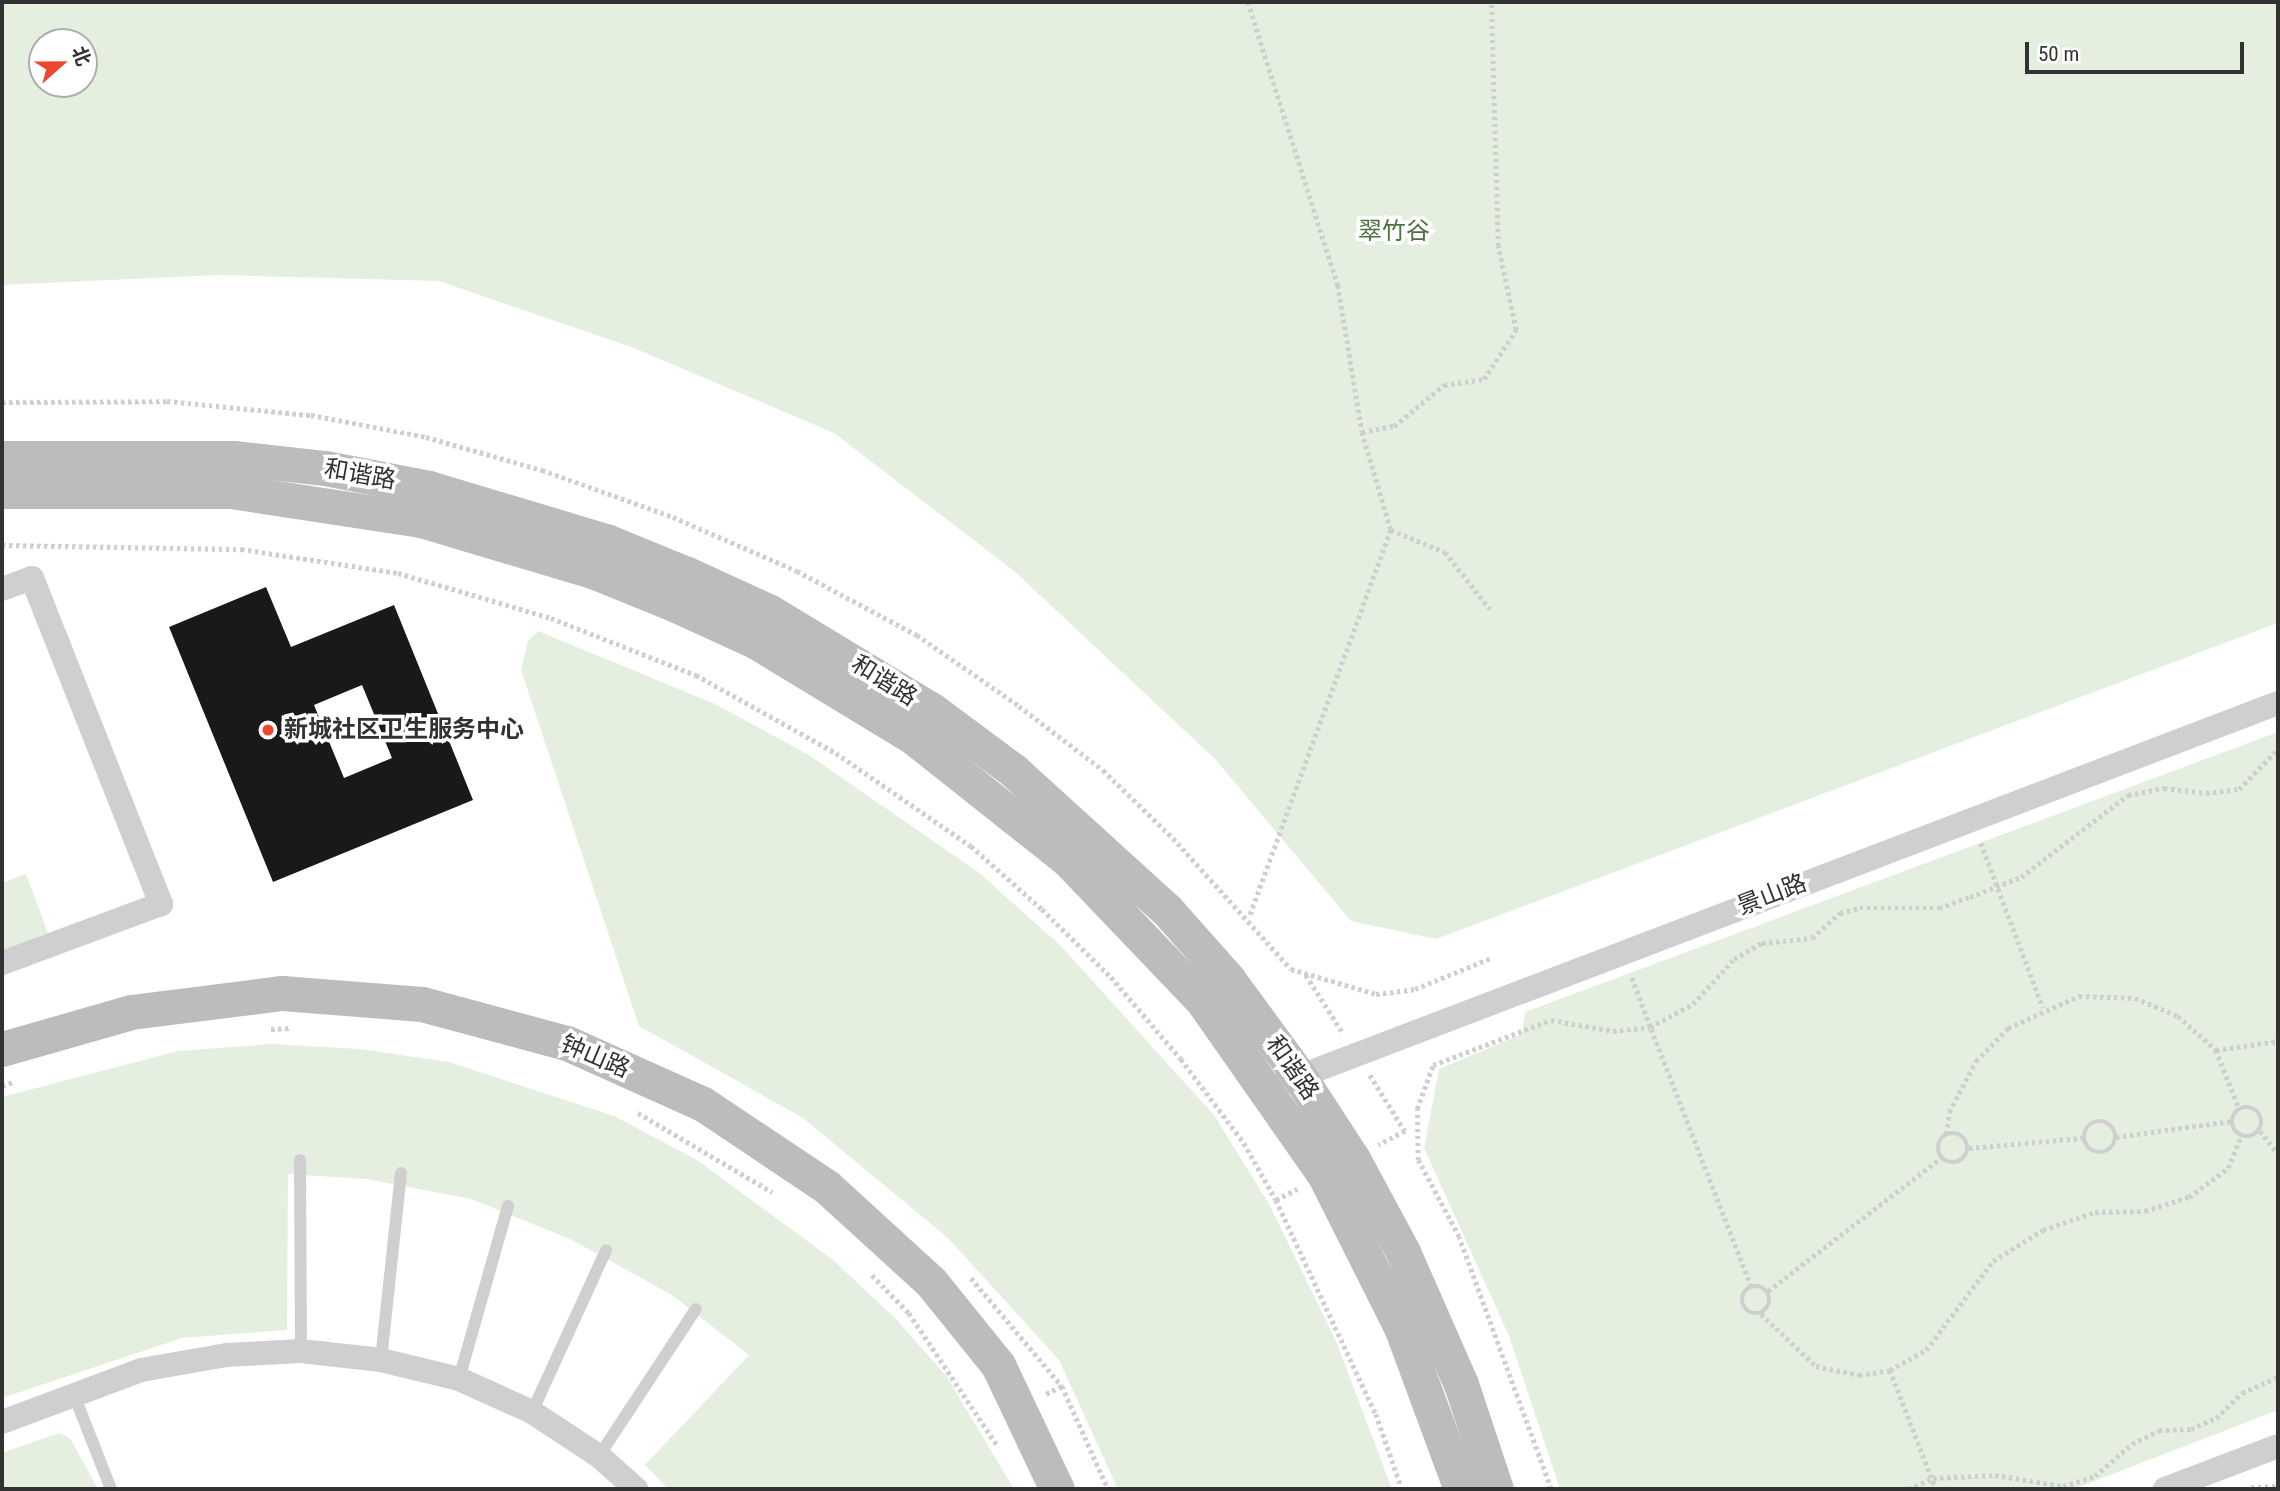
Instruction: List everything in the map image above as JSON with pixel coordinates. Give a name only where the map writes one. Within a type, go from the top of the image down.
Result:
[{"type":"main road","name":"和谐路","points":[[2,458],[233,458],[325,468],[429,488],[606,541],[770,612],[932,710],[1090,835],[1228,979],[1299,1076],[1353,1159],[1404,1252],[1446,1390]]},
{"type":"main road","name":"和谐路","points":[[2,491],[231,491],[421,520],[595,572],[755,642],[913,737],[1068,860],[1202,1000],[1324,1174],[1446,1390]]},
{"type":"main road","name":"钟山路","points":[[2,1049],[131,1012],[282,993],[422,1004],[567,1043],[703,1104],[827,1187],[931,1282],[998,1365],[1042,1448],[1057,1489]]},
{"type":"main road","points":[[1446,1390],[1461,1489]]},
{"type":"main road","points":[[1446,1390],[1496,1489]]},
{"type":"street","points":[[2,589],[32,578],[161,904],[2,963]]},
{"type":"street","name":"景山路","points":[[1266,1089],[2278,703]]},
{"type":"street","points":[[2,1422],[141,1370],[228,1355],[301,1351],[381,1360],[459,1379],[532,1412],[599,1456],[636,1489]]},
{"type":"street","points":[[2165,1489],[2278,1446]]},
{"type":"lane","points":[[300,1160],[301,1351]]},
{"type":"lane","points":[[381,1360],[401,1174]]},
{"type":"lane","points":[[459,1379],[508,1206]]},
{"type":"lane","points":[[532,1412],[606,1250]]},
{"type":"lane","points":[[599,1456],[696,1309]]},
{"type":"lane","points":[[74,1395],[111,1489]]},
{"type":"path","points":[[1248,2],[1339,285],[1362,432],[1391,530],[1249,917]]},
{"type":"path","points":[[1362,432],[1394,426],[1444,384],[1484,379],[1517,330],[1498,246],[1491,2]]},
{"type":"path","points":[[1391,530],[1445,552],[1490,609]]},
{"type":"path","points":[[2,545],[241,549],[398,573],[551,618],[696,675],[836,752],[971,846],[1032,900],[1111,977],[1181,1059],[1244,1143],[1293,1232],[1376,1414],[1402,1489]]},
{"type":"path","points":[[1551,1489],[1458,1237],[1418,1160],[1415,1136],[1423,1084],[1433,1065],[1551,1020],[1613,1031],[1650,1027],[1693,1004],[1734,959],[1762,943],[1812,938],[1850,911],[1939,908],[2021,877],[2128,795],[2164,788],[2206,793],[2239,789],[2278,749]]},
{"type":"path","points":[[1972,819],[2043,1008]]},
{"type":"path","points":[[1622,953],[1751,1287],[1743,1305],[1761,1314],[1816,1366],[1859,1375],[1890,1370],[1926,1350],[1993,1261],[2043,1230],[2095,1212],[2145,1211],[2189,1197],[2228,1168],[2241,1136]]},
{"type":"path","points":[[2083,1138],[1969,1148],[1956,1163],[1941,1158],[1937,1148],[1946,1134],[1950,1112],[1976,1061],[2008,1028],[2043,1008],[2080,996],[2135,998],[2178,1016],[2216,1050],[2239,1108],[2232,1121]]},
{"type":"path","points":[[264,1030],[305,1027]]},
{"type":"path","points":[[2216,1050],[2278,1041]]},
{"type":"path","points":[[2,1086],[26,1078]]},
{"type":"path","points":[[627,1107],[776,1195]]},
{"type":"path","points":[[2239,1108],[2259,1111],[2260,1131],[2278,1153]]},
{"type":"path","points":[[2101,1121],[2112,1126],[2116,1137],[2111,1149],[2099,1154],[2083,1138],[2087,1126],[2101,1121]]},
{"type":"path","points":[[2232,1121],[2241,1136]]},
{"type":"path","points":[[2116,1137],[2232,1121]]},
{"type":"path","points":[[2241,1136],[2260,1131]]},
{"type":"path","points":[[1946,1134],[1958,1133],[1969,1148]]},
{"type":"path","points":[[1768,1291],[1941,1158]]},
{"type":"path","points":[[964,1270],[1062,1386],[1108,1489]]},
{"type":"path","points":[[870,1273],[909,1312],[985,1424]]},
{"type":"path","points":[[1751,1287],[1768,1291]]},
{"type":"path","points":[[1761,1314],[1769,1307],[1768,1291]]},
{"type":"path","points":[[1890,1370],[1936,1489]]},
{"type":"path","points":[[1908,1489],[1933,1478],[1995,1475],[2063,1486],[2095,1476],[2132,1444],[2159,1430],[2191,1429],[2216,1418],[2242,1393],[2278,1377]]},
{"type":"path","points":[[2243,1488],[2278,1486]]},
{"type":"green space","name":"翠竹谷","points":[[2,2],[2278,2],[2278,623],[1436,939],[1351,921],[1215,759],[1014,571],[834,433],[634,348],[439,281],[218,275],[2,285]]},
{"type":"green space","points":[[538,631],[715,704],[809,755],[978,872],[1060,945],[1214,1115],[1269,1204],[1336,1341],[1392,1489],[1118,1489],[1059,1360],[948,1238],[803,1118],[639,1026],[521,670],[528,641]]},
{"type":"green space","points":[[2278,732],[2278,1410],[2074,1489],[1560,1489],[1509,1336],[1424,1148],[1439,1069],[1522,1034],[1525,1012]]},
{"type":"green space","points":[[26,874],[48,933],[2,951],[2,883]]},
{"type":"green space","points":[[271,1044],[360,1049],[449,1062],[614,1116],[697,1160],[833,1260],[896,1319],[947,1377],[1014,1489],[668,1489],[645,1465],[749,1355],[672,1295],[570,1239],[471,1199],[366,1179],[288,1174],[287,1330],[182,1338],[2,1398],[2,1097],[178,1051]]},
{"type":"green space","points":[[59,1433],[70,1438],[98,1489],[2,1489],[2,1453]]},
{"type":"building","name":"新城社区卫生服务中心","points":[[266,587],[291,647],[394,605],[473,800],[273,882],[169,627]],"holes":[[[362,685],[392,758],[344,778],[314,705]]]},
{"type":"place","name":"新城社区卫生服务中心","points":[[268,730]]}]
